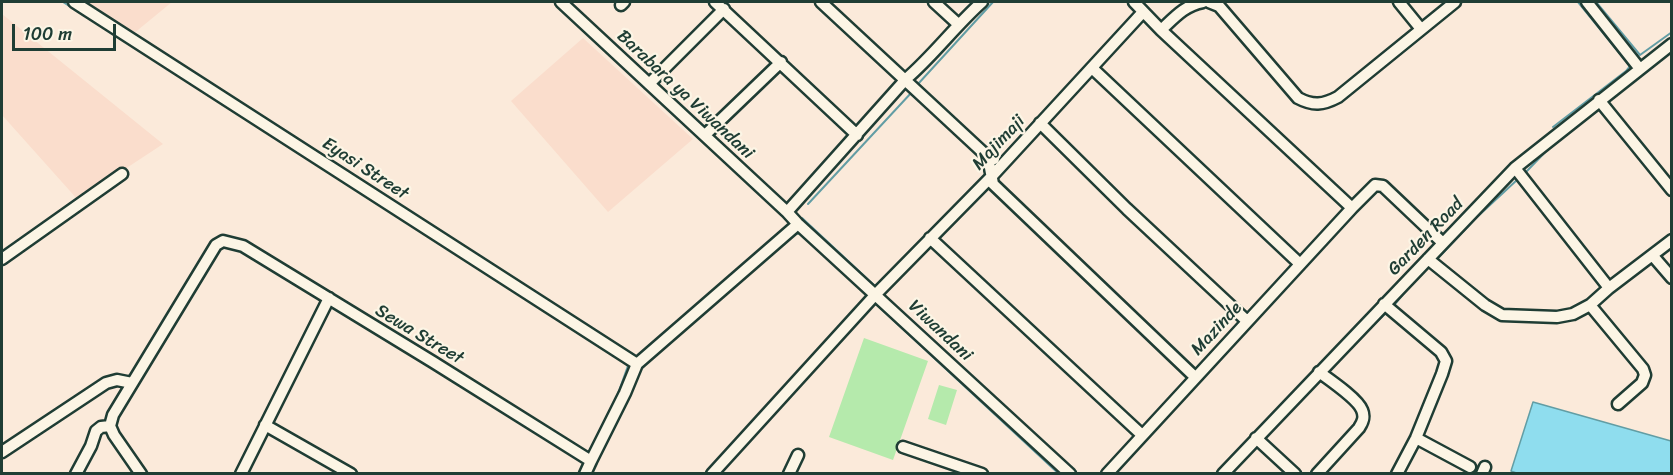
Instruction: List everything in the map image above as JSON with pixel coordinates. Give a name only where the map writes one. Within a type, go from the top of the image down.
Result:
[{"type":"street","name":"Eyasi Street","points":[[74,2],[637,364]]},
{"type":"street","name":"Barabara ya Viwandani","points":[[561,2],[787,212]]},
{"type":"street","points":[[821,2],[988,157],[1006,160]]},
{"type":"street","points":[[934,2],[958,24]]},
{"type":"street","points":[[787,212],[906,79],[926,62],[958,24],[982,2]]},
{"type":"street","points":[[1134,2],[1161,30],[1352,207]]},
{"type":"street","points":[[1161,30],[1183,9],[1203,2]]},
{"type":"street","points":[[1209,2],[1219,6],[1298,98],[1308,103],[1318,104],[1338,97],[1455,2]]},
{"type":"street","points":[[1399,2],[1421,29]]},
{"type":"street","points":[[1587,2],[1641,69]]},
{"type":"street","points":[[649,84],[719,5],[857,135]]},
{"type":"street","name":"Majimaji","points":[[712,474],[876,294],[992,176],[1143,12]]},
{"type":"street","name":"Garden Road","points":[[1226,472],[1515,168],[1671,44]]},
{"type":"street","points":[[705,135],[781,62]]},
{"type":"street","points":[[1092,68],[1300,264]]},
{"type":"street","points":[[1599,100],[1671,190]]},
{"type":"street","points":[[1040,123],[1127,209],[1247,321]]},
{"type":"street","points":[[988,157],[993,183],[1195,378]]},
{"type":"street","points":[[1515,168],[1610,288]]},
{"type":"street","points":[[2,259],[123,174]]},
{"type":"street","name":"Mazinde","points":[[1107,474],[1352,207],[1375,185],[1381,184],[1443,243]]},
{"type":"street","name":"Viwandani","points":[[787,212],[1070,474]]},
{"type":"street","points":[[585,474],[637,364],[798,224]]},
{"type":"street","points":[[930,238],[1142,435]]},
{"type":"street","points":[[1428,259],[1485,305],[1502,315],[1557,317],[1573,314],[1590,305],[1671,240]]},
{"type":"street","name":"Sewa Street","points":[[132,383],[216,245],[228,241],[243,246],[329,298],[591,461]]},
{"type":"street","points":[[1653,256],[1671,278]]},
{"type":"street","points":[[241,474],[329,298]]},
{"type":"street","points":[[1384,304],[1441,352],[1446,361],[1416,438],[1397,474]]},
{"type":"street","points":[[1590,305],[1645,375],[1642,383],[1618,404]]},
{"type":"street","points":[[1317,474],[1359,428],[1364,414],[1359,405],[1319,372]]},
{"type":"street","points":[[2,452],[106,383],[117,380],[132,383],[112,415],[110,426],[141,474]]},
{"type":"street","points":[[265,425],[351,474]]},
{"type":"street","points":[[75,474],[91,446],[96,431],[101,427],[110,426]]},
{"type":"street","points":[[1256,438],[1295,474]]},
{"type":"street","points":[[1416,438],[1470,467]]},
{"type":"street","points":[[903,447],[982,474]]},
{"type":"street","points":[[789,474],[798,455]]},
{"type":"shaded area","points":[[82,2],[172,2],[133,34]]},
{"type":"shaded area","points":[[2,14],[163,144],[78,200],[2,115]]},
{"type":"shaded area","points":[[583,38],[693,139],[608,212],[511,101]]},
{"type":"green space","points":[[864,338],[928,361],[893,460],[829,437]]},
{"type":"green space","points":[[939,385],[957,390],[946,425],[928,419]]},
{"type":"water","points":[[1533,402],[1671,441],[1671,473],[1519,474],[1511,471]]},
{"type":"waterway","points":[[63,2],[311,160]]},
{"type":"waterway","points":[[918,84],[993,2]]},
{"type":"waterway","points":[[1422,21],[1447,2]]},
{"type":"waterway","points":[[1553,127],[1630,66],[1578,2]]},
{"type":"waterway","points":[[1596,2],[1640,55],[1672,32]]},
{"type":"waterway","points":[[808,204],[912,92]]},
{"type":"waterway","points":[[1526,172],[1553,144]]},
{"type":"waterway","points":[[1439,257],[1518,179]]},
{"type":"waterway","points":[[802,218],[876,287]]},
{"type":"waterway","points":[[685,329],[795,234],[803,233]]},
{"type":"waterway","points":[[1395,304],[1418,276]]},
{"type":"waterway","points":[[850,278],[869,298]]},
{"type":"waterway","points":[[876,304],[1059,474]]},
{"type":"waterway","points":[[1371,327],[1386,313]]},
{"type":"waterway","points":[[1330,370],[1342,357]]},
{"type":"waterway","points":[[615,402],[629,363]]},
{"type":"waterway","points":[[1312,388],[1321,379]]},
{"type":"waterway","points":[[271,435],[289,445]]}]
